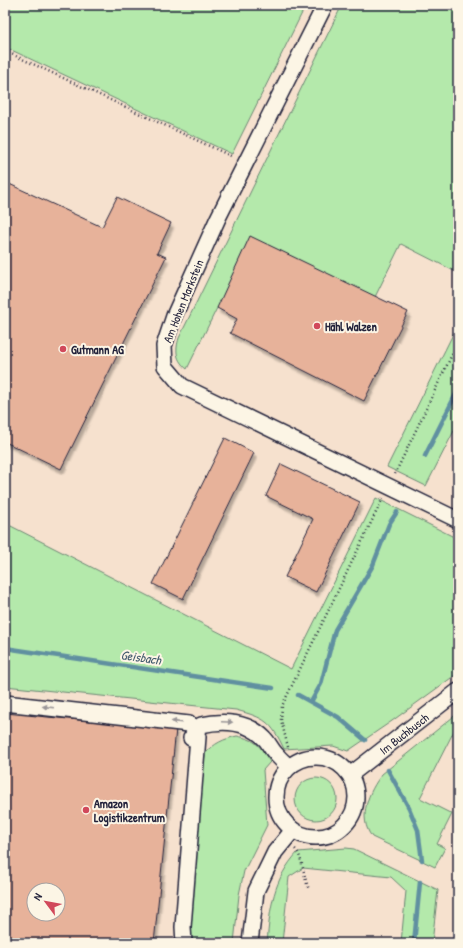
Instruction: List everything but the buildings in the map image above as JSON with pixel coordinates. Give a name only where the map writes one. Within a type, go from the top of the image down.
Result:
[{"type":"street","name":"Am Hohen Markstein","points":[[325,5],[244,163],[174,316],[164,346],[165,366],[182,386],[458,520]]},
{"type":"street","name":"Im Buchbusch","points":[[350,774],[458,692]]},
{"type":"street","points":[[5,703],[189,724],[196,731],[198,737],[183,927],[184,943]]},
{"type":"street","points":[[176,943],[174,927],[190,739],[201,725],[214,722],[232,722],[251,728],[264,738],[286,764]]},
{"type":"street","points":[[286,764],[310,757],[321,756],[337,763],[350,774],[355,786],[357,799],[354,812],[347,822],[339,830],[328,836],[316,837],[289,835]]},
{"type":"street","points":[[286,764],[279,782],[276,800],[278,811],[289,835]]},
{"type":"street","points":[[250,943],[256,891],[275,852],[289,835]]},
{"type":"path","points":[[5,51],[244,163]]},
{"type":"path","points":[[286,764],[289,754],[288,741],[281,720],[282,706],[458,342]]},
{"type":"path","points":[[289,835],[298,852],[304,878],[309,889]]},
{"type":"shaded area","points":[[5,5],[458,5],[458,943],[5,943]]},
{"type":"green space","points":[[5,5],[306,5],[232,154],[5,47]]},
{"type":"green space","points":[[342,5],[458,5],[458,273],[401,244],[375,297],[217,308],[187,369],[183,366],[177,355],[179,338]]},
{"type":"green space","points":[[458,324],[458,423],[426,486],[387,467]]},
{"type":"green space","points":[[376,498],[458,539],[458,673],[348,751],[333,746],[284,749],[271,726],[261,718],[236,710],[5,686],[5,523],[291,669]]},
{"type":"green space","points":[[458,713],[458,723],[420,798],[452,814],[437,844],[445,848],[435,867],[372,837],[365,821],[366,804],[373,788],[382,774]]},
{"type":"green space","points":[[237,736],[249,739],[257,744],[270,762],[263,770],[267,825],[244,871],[239,895],[234,943],[192,943],[187,919],[205,754],[220,742]]},
{"type":"green space","points":[[316,778],[331,784],[337,799],[331,814],[316,820],[301,814],[295,799],[301,784]]},
{"type":"green space","points":[[346,848],[354,849],[438,890],[432,943],[401,943],[406,891],[391,877],[303,868],[289,877],[282,943],[267,943],[274,894],[283,873],[298,852]]},
{"type":"waterway","points":[[425,456],[458,390]]},
{"type":"waterway","points":[[311,702],[321,684],[335,630],[373,565],[389,524],[397,512]]},
{"type":"waterway","name":"Geisbach","points":[[5,648],[273,688]]},
{"type":"waterway","name":"Geisbach","points":[[298,695],[338,717],[365,740]]},
{"type":"waterway","name":"Geisbach","points":[[388,770],[409,808],[418,830],[422,860]]},
{"type":"waterway","name":"Geisbach","points":[[414,943],[420,882]]},
{"type":"place","name":"Hähl Walzen","points":[[317,326]]},
{"type":"place","name":"Gutmann AG","points":[[63,349]]},
{"type":"place","name":"Amazon Logistikzentrum","points":[[86,810]]}]
